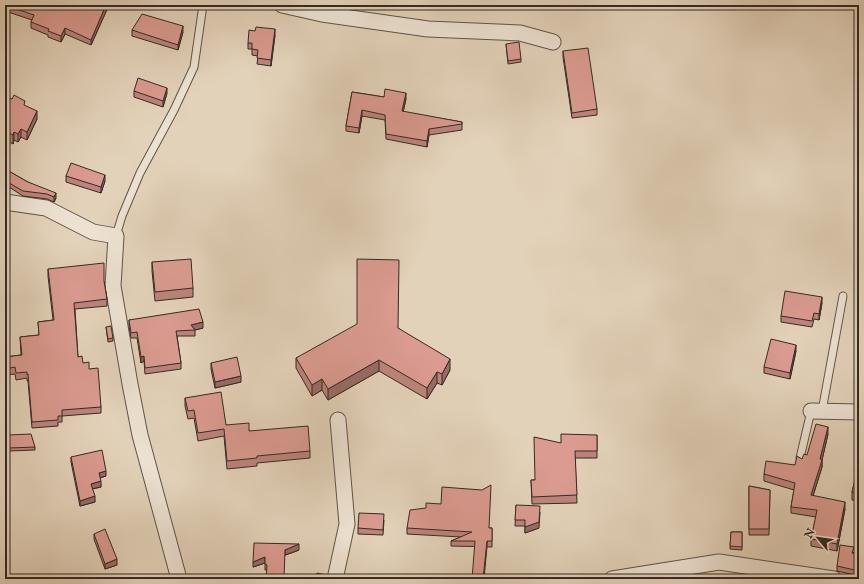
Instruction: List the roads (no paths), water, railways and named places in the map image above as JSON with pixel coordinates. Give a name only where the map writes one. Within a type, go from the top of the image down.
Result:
[{"type":"street","points":[[282,5],[339,10],[428,29],[520,33],[553,42]]},
{"type":"street","points":[[5,202],[46,208],[93,232],[116,236],[113,286],[130,384],[140,435],[179,579]]},
{"type":"street","points":[[816,411],[859,412]]},
{"type":"street","points":[[335,579],[347,524],[338,420]]},
{"type":"street","points":[[612,579],[719,562],[834,579]]},
{"type":"lane","points":[[116,236],[122,216],[140,173],[174,110],[194,67],[203,5]]},
{"type":"lane","points":[[800,458],[816,411],[842,296]]}]
